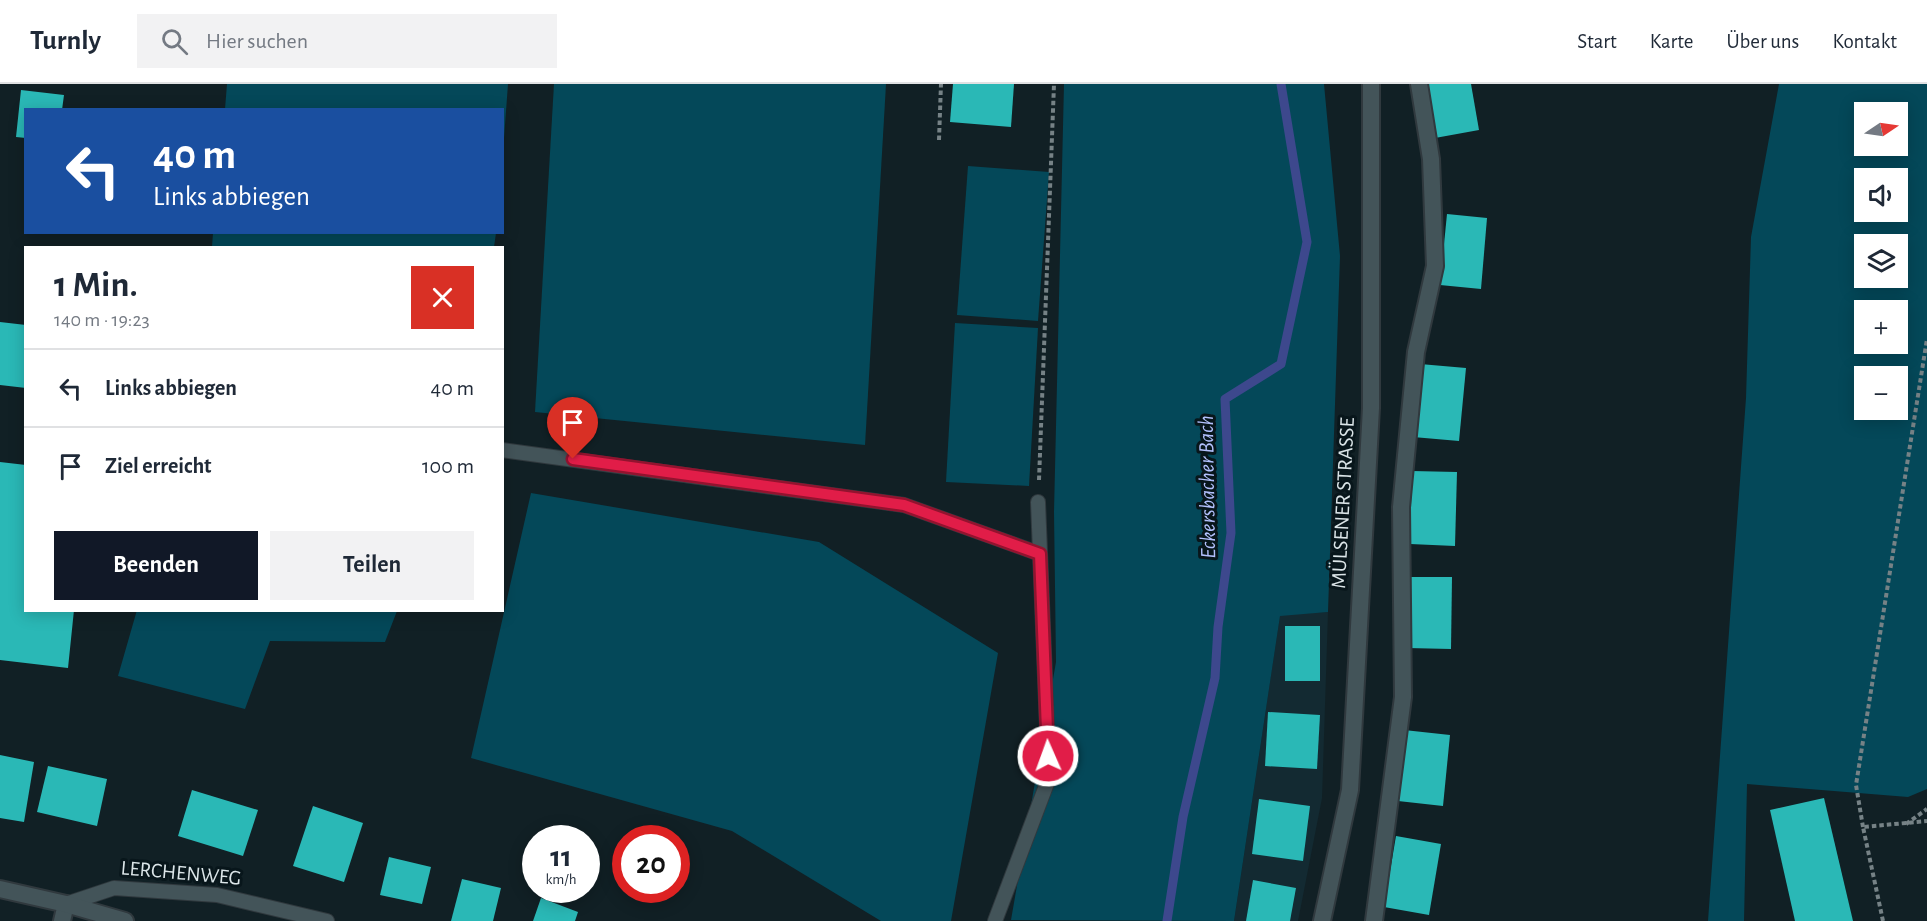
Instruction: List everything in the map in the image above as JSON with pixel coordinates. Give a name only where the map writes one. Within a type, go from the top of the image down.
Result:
[{"type":"street","name":"MÜLSENER STRASSE","points":[[1322,921],[1350,790],[1371,408],[1371,84]]},
{"type":"street","points":[[1374,921],[1403,697],[1402,495],[1416,352],[1435,266],[1431,159],[1419,84]]},
{"type":"street","points":[[0,889],[66,904],[125,921]]},
{"type":"street","points":[[62,921],[66,904]]},
{"type":"lane","points":[[504,450],[904,505],[1040,554]]},
{"type":"lane","points":[[995,921],[1049,778],[1038,502]]},
{"type":"lane","name":"LERCHENWEG","points":[[66,904],[114,888],[217,895],[327,921]]},
{"type":"path","points":[[939,140],[942,84]]},
{"type":"path","points":[[1038,502],[1054,84]]},
{"type":"path","points":[[1882,921],[1856,785],[1927,339]]},
{"type":"path","points":[[1904,825],[1927,809]]},
{"type":"path","points":[[1863,828],[1927,821]]},
{"type":"shaded area","points":[[227,84],[508,84],[504,138],[504,108],[225,108]]},
{"type":"shaded area","points":[[554,84],[886,84],[865,445],[535,412]]},
{"type":"shaded area","points":[[1064,84],[1324,84],[1340,256],[1328,612],[1280,616],[1234,921],[1011,920],[1056,662],[1054,512]]},
{"type":"shaded area","points":[[1779,84],[1927,84],[1927,789],[1908,797],[1747,784],[1744,921],[1708,921],[1746,398],[1751,237]]},
{"type":"shaded area","points":[[968,166],[1049,172],[1038,321],[957,315]]},
{"type":"shaded area","points":[[213,234],[496,234],[494,246],[212,246]]},
{"type":"shaded area","points":[[955,323],[1038,328],[1029,486],[946,482]]},
{"type":"shaded area","points":[[531,493],[819,542],[998,653],[951,921],[881,921],[732,831],[471,758]]},
{"type":"shaded area","points":[[136,612],[397,612],[385,642],[270,641],[245,709],[118,676]]},
{"type":"shaded area","points":[[1328,612],[1322,798],[1298,921],[1234,921],[1280,615]]},
{"type":"building","points":[[953,84],[1014,84],[1011,127],[950,122]]},
{"type":"building","points":[[1426,84],[1471,84],[1479,130],[1435,138]]},
{"type":"building","points":[[21,90],[64,95],[62,108],[24,108],[24,138],[16,137]]},
{"type":"building","points":[[1447,214],[1487,218],[1481,289],[1440,285]]},
{"type":"building","points":[[0,322],[24,325],[24,388],[0,385]]},
{"type":"building","points":[[1420,364],[1466,368],[1459,441],[1413,437]]},
{"type":"building","points":[[0,462],[24,465],[24,612],[74,612],[68,668],[0,660]]},
{"type":"building","points":[[1412,471],[1457,472],[1455,546],[1410,544]]},
{"type":"building","points":[[1408,577],[1452,577],[1451,649],[1407,648]]},
{"type":"building","points":[[1285,626],[1320,626],[1320,681],[1285,681]]},
{"type":"building","points":[[1268,712],[1320,715],[1317,769],[1265,766]]},
{"type":"building","points":[[1404,730],[1450,735],[1443,806],[1398,801]]},
{"type":"building","points":[[0,755],[34,762],[24,822],[0,818]]},
{"type":"building","points":[[48,766],[107,779],[97,826],[37,812]]},
{"type":"building","points":[[192,790],[258,810],[243,856],[178,836]]},
{"type":"building","points":[[1824,798],[1853,921],[1795,921],[1770,810]]},
{"type":"building","points":[[1259,799],[1310,806],[1303,861],[1252,854]]},
{"type":"building","points":[[313,806],[363,823],[344,882],[293,866]]},
{"type":"building","points":[[1396,836],[1441,844],[1429,915],[1384,907]]},
{"type":"building","points":[[389,857],[431,867],[422,904],[380,895]]},
{"type":"building","points":[[462,879],[501,888],[493,921],[451,921]]},
{"type":"building","points":[[1253,880],[1296,888],[1290,921],[1246,921]]},
{"type":"building","points":[[539,903],[554,903],[578,912],[575,921],[533,921]]},
{"type":"waterway","name":"Eckersbacher Bach","points":[[1167,921],[1183,817],[1215,678],[1218,627],[1231,533],[1225,399],[1281,364],[1307,242],[1281,84]]},
{"type":"route","points":[[573,459],[904,505],[1040,554],[1048,756]]}]
